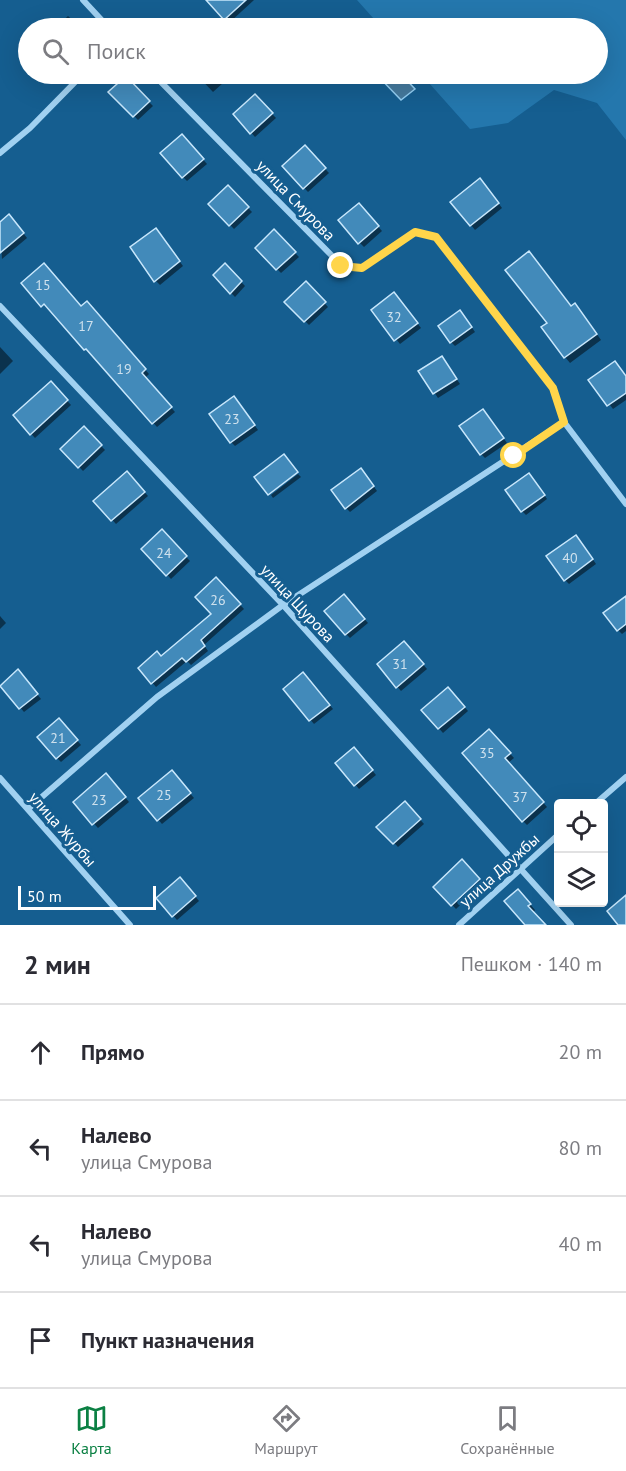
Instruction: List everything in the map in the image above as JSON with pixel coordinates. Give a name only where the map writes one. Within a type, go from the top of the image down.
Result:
[{"type":"street","points":[[83,0],[100,18]]},
{"type":"street","points":[[0,153],[30,128],[72,84]]},
{"type":"street","name":"улица Смурова","points":[[163,84],[341,266],[362,268],[415,232],[436,237],[553,388],[564,422],[626,504]]},
{"type":"street","name":"улица Щурова","points":[[0,306],[283,605],[571,925]]},
{"type":"street","points":[[28,809],[157,698],[283,605],[564,422]]},
{"type":"street","points":[[601,799],[626,777]]},
{"type":"street","name":"улица Журбы","points":[[0,778],[130,925]]},
{"type":"street","name":"улица Дружбы","points":[[459,925],[554,838]]},
{"type":"shaded area","points":[[357,0],[626,0],[626,140],[597,103],[554,90],[508,123],[470,129],[430,84],[608,84],[608,18],[373,18]]},
{"type":"shaded area","points":[[386,84],[410,84],[415,89],[401,100]]},
{"type":"building","points":[[206,0],[246,0],[226,18],[222,18]]},
{"type":"building","points":[[117,84],[134,84],[150,101],[133,117],[108,92]]},
{"type":"building","points":[[255,94],[273,113],[250,134],[233,114]]},
{"type":"building","points":[[182,134],[204,159],[182,178],[160,153]]},
{"type":"building","points":[[305,145],[326,168],[303,189],[282,166]]},
{"type":"building","points":[[480,178],[499,203],[470,226],[450,202]]},
{"type":"building","points":[[228,185],[249,207],[229,226],[208,204]]},
{"type":"building","points":[[359,203],[379,226],[358,244],[338,220]]},
{"type":"building","points":[[9,214],[24,233],[0,253],[0,222]]},
{"type":"building","points":[[156,228],[180,261],[154,282],[130,247]]},
{"type":"building","points":[[274,229],[296,252],[276,270],[255,248]]},
{"type":"building","points":[[529,251],[571,306],[575,303],[597,334],[564,358],[541,327],[547,323],[505,270]]},
{"type":"building","points":[[44,263],[81,306],[87,301],[146,369],[142,373],[172,407],[152,424],[86,349],[84,350],[44,304],[41,307],[21,283]]},
{"type":"building","points":[[225,263],[242,281],[230,294],[213,275]]},
{"type":"building","points":[[306,281],[326,302],[304,322],[284,302]]},
{"type":"building","points":[[394,292],[418,323],[394,341],[371,310]]},
{"type":"building","points":[[460,310],[472,327],[450,343],[438,326]]},
{"type":"building","points":[[442,356],[457,379],[433,394],[418,371]]},
{"type":"building","points":[[615,361],[626,376],[626,393],[607,406],[588,380]]},
{"type":"building","points":[[51,381],[68,400],[30,435],[13,415]]},
{"type":"building","points":[[234,396],[255,425],[230,443],[209,414]]},
{"type":"building","points":[[483,409],[504,438],[480,455],[459,426]]},
{"type":"building","points":[[84,426],[102,445],[78,468],[60,449]]},
{"type":"building","points":[[284,454],[298,472],[268,495],[254,477]]},
{"type":"building","points":[[361,468],[374,486],[345,509],[331,490]]},
{"type":"building","points":[[127,471],[145,492],[111,521],[93,501]]},
{"type":"building","points":[[529,473],[545,495],[521,512],[505,490]]},
{"type":"building","points":[[162,529],[187,556],[166,576],[141,549]]},
{"type":"building","points":[[576,535],[593,559],[564,581],[546,556]]},
{"type":"building","points":[[216,577],[241,604],[201,640],[205,646],[186,662],[182,658],[151,684],[138,668],[157,651],[161,656],[211,614],[195,597]]},
{"type":"building","points":[[344,594],[365,619],[345,635],[324,611]]},
{"type":"building","points":[[626,596],[626,624],[617,631],[603,613]]},
{"type":"building","points":[[404,641],[424,664],[396,688],[377,664]]},
{"type":"building","points":[[18,669],[38,694],[19,709],[0,686]]},
{"type":"building","points":[[303,672],[330,705],[309,721],[283,689]]},
{"type":"building","points":[[448,687],[465,707],[438,729],[421,710]]},
{"type":"building","points":[[59,718],[78,740],[56,759],[37,737]]},
{"type":"building","points":[[489,729],[511,753],[505,758],[544,802],[522,822],[462,753]]},
{"type":"building","points":[[354,747],[373,770],[354,786],[335,763]]},
{"type":"building","points":[[172,770],[191,793],[157,821],[138,798]]},
{"type":"building","points":[[106,773],[126,797],[92,825],[73,802]]},
{"type":"building","points":[[405,801],[421,819],[393,844],[376,827]]},
{"type":"building","points":[[462,859],[480,879],[451,906],[433,887]]},
{"type":"building","points":[[180,877],[196,896],[172,917],[156,898]]},
{"type":"building","points":[[518,889],[531,904],[528,906],[546,925],[525,925],[504,901]]},
{"type":"building","points":[[626,895],[626,925],[618,925],[607,911]]},
{"type":"route","points":[[341,266],[362,268],[415,232],[436,237],[553,388],[564,422],[514,456]]}]
